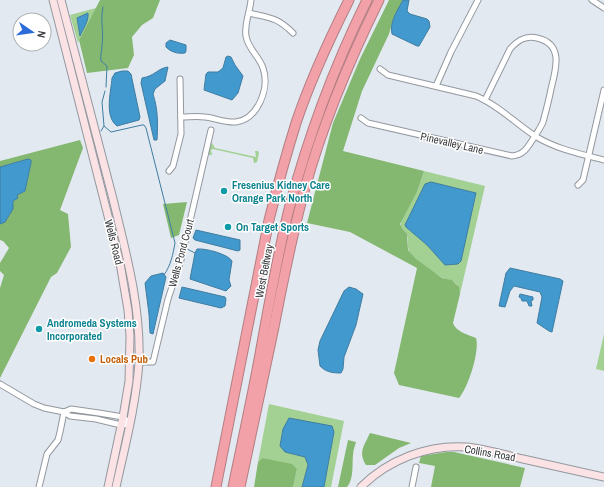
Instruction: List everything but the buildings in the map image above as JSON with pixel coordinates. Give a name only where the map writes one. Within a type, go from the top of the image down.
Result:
[{"type":"highway","name":"West Beltway","points":[[216,487],[269,220],[278,185],[300,115],[325,51],[349,0]]},
{"type":"highway","name":"West Beltway","points":[[233,487],[274,277],[297,180],[313,128],[330,82],[367,0]]},
{"type":"highway","points":[[240,487],[289,253],[305,189],[323,130],[337,92],[352,56],[379,0]]},
{"type":"main road","name":"Wells Road","points":[[53,0],[120,263],[128,310],[130,336],[129,381],[108,487]]},
{"type":"main road","name":"Wells Road","points":[[61,0],[120,228],[137,310],[139,362],[134,404],[116,487]]},
{"type":"main road","points":[[103,197],[108,204],[114,224],[120,228]]},
{"type":"main road","name":"Collins Road","points":[[361,487],[379,472],[398,460],[420,452],[450,447],[478,449],[604,477]]},
{"type":"street","points":[[181,117],[204,117],[234,122],[245,119],[256,110],[260,102],[264,86],[265,74],[260,62],[250,49],[246,38],[246,28],[251,0]]},
{"type":"street","points":[[436,86],[451,52],[478,0]]},
{"type":"street","points":[[592,0],[604,8]]},
{"type":"street","points":[[249,13],[269,17],[279,21],[293,33]]},
{"type":"street","name":"Pinevalley Lane","points":[[361,118],[368,123],[512,156],[522,154],[527,150],[543,122],[557,66],[557,60],[553,48],[548,42],[542,39],[529,37],[516,42],[510,49],[485,100]]},
{"type":"street","points":[[380,69],[388,75],[469,94],[485,100],[535,136],[556,147],[604,160]]},
{"type":"street","points":[[169,171],[173,166],[180,139],[180,79]]},
{"type":"street","points":[[578,185],[583,180],[604,90]]},
{"type":"street","name":"Wells Pond Court","points":[[139,362],[153,362],[168,299],[181,260],[211,130]]},
{"type":"street","points":[[0,384],[34,404],[64,412],[70,416],[96,419],[121,425],[130,424]]},
{"type":"street","points":[[64,412],[71,409],[123,417],[130,424]]},
{"type":"street","points":[[39,487],[47,454],[58,440],[64,412]]},
{"type":"street","points":[[411,487],[416,467]]},
{"type":"green space","points":[[100,0],[160,0],[153,18],[142,25],[132,37],[134,55],[128,68],[87,73],[79,40]]},
{"type":"green space","points":[[389,0],[403,0],[393,20],[389,34],[362,91],[343,151],[424,171],[417,192],[400,224],[407,234],[408,250],[416,259],[442,278],[452,280],[459,287],[460,294],[453,323],[459,330],[476,338],[477,344],[475,360],[469,378],[459,398],[399,385],[394,373],[417,268],[350,232],[307,223],[333,123],[360,59]]},
{"type":"green space","points":[[96,8],[79,40],[78,43],[70,15]]},
{"type":"green space","points":[[80,140],[83,148],[60,210],[68,214],[71,247],[57,273],[51,277],[0,378],[0,288],[4,275],[0,271],[0,263],[9,248],[3,241],[0,240],[0,224],[6,221],[10,215],[13,208],[13,201],[18,198],[17,195],[25,191],[31,160],[28,159],[0,167],[0,161]]},
{"type":"green space","points":[[212,143],[215,148],[256,157],[255,151],[258,151],[257,162],[254,163],[253,158],[213,149],[211,150],[212,155],[209,155],[210,144]]},
{"type":"green space","points":[[424,171],[485,186],[460,294],[455,282],[442,278],[428,269],[415,259],[409,251],[408,237],[401,227],[401,222],[417,192]],"holes":[[[476,196],[445,265],[427,245],[406,227]]]},
{"type":"green space","points":[[187,202],[179,235],[171,238],[163,204]]},
{"type":"green space","points":[[604,334],[604,371],[596,369]]},
{"type":"green space","points":[[269,404],[344,421],[331,487],[324,487],[334,432],[285,452],[305,457],[308,465],[302,487],[293,487],[297,469],[262,458],[258,462]]},
{"type":"green space","points":[[370,433],[411,443],[399,448],[375,465],[366,465],[362,453]]},
{"type":"green space","points":[[348,440],[356,442],[353,453],[352,476],[347,487],[338,487]]},
{"type":"green space","points":[[454,452],[525,468],[520,487],[431,487],[435,466],[419,463],[421,456]]},
{"type":"green space","points":[[262,458],[292,464],[297,469],[293,487],[254,487],[258,462]]},
{"type":"water","points":[[403,0],[409,0],[407,11],[410,14],[429,21],[430,27],[419,46],[392,34],[391,30],[393,21]]},
{"type":"water","points":[[88,13],[87,22],[80,36],[77,18]]},
{"type":"water","points":[[170,40],[186,45],[185,53],[177,53],[168,49],[166,47],[166,43]]},
{"type":"water","points":[[226,57],[231,57],[243,76],[238,93],[232,100],[204,90],[206,74],[208,72],[218,72],[223,68]]},
{"type":"water","points":[[168,67],[165,81],[155,89],[153,94],[157,111],[157,140],[154,140],[141,83],[142,78],[150,76]]},
{"type":"water","points":[[128,71],[131,74],[140,117],[139,120],[117,126],[113,122],[109,110],[109,104],[112,78],[115,73]]},
{"type":"water","points":[[28,159],[31,160],[31,163],[25,191],[17,195],[18,198],[13,201],[13,209],[5,222],[0,224],[0,167]]},
{"type":"water","points":[[431,182],[476,193],[461,261],[458,264],[445,265],[427,245],[405,225],[425,184]]},
{"type":"water","points":[[196,230],[240,240],[240,250],[238,251],[195,240],[193,238]]},
{"type":"water","points":[[197,249],[205,249],[216,252],[230,258],[232,261],[229,280],[231,286],[226,291],[190,279]]},
{"type":"water","points":[[510,268],[560,279],[563,281],[552,332],[537,323],[542,297],[540,292],[514,286],[510,291],[505,307],[499,306],[506,273]]},
{"type":"water","points":[[163,273],[166,277],[153,334],[150,333],[145,283],[151,276]]},
{"type":"water","points":[[182,287],[225,297],[225,306],[221,308],[179,298]]},
{"type":"water","points":[[349,287],[356,289],[363,294],[356,325],[344,357],[343,369],[341,373],[327,371],[320,366],[318,350],[320,341],[344,291]]},
{"type":"water","points":[[520,294],[533,297],[533,300],[531,301],[532,306],[529,306],[527,301],[522,301],[519,297]]},
{"type":"water","points":[[289,418],[332,426],[334,432],[324,487],[302,487],[308,465],[305,457],[285,452],[280,446],[283,429]]},
{"type":"waterway","points":[[103,7],[101,61],[107,66],[106,87]]},
{"type":"waterway","points":[[104,126],[102,102],[105,91]]},
{"type":"waterway","points":[[101,131],[104,126],[111,132],[142,125],[146,128],[175,243],[170,263],[164,275]]},
{"type":"waterway","points":[[187,249],[195,253]]},
{"type":"place","name":"Fresenius Kidney Care Orange Park North","points":[[224,191]]},
{"type":"place","name":"On Target Sports","points":[[228,227]]},
{"type":"place","name":"Andromeda Systems Incorporated","points":[[39,329]]},
{"type":"place","name":"Locals Pub","points":[[92,359]]}]
